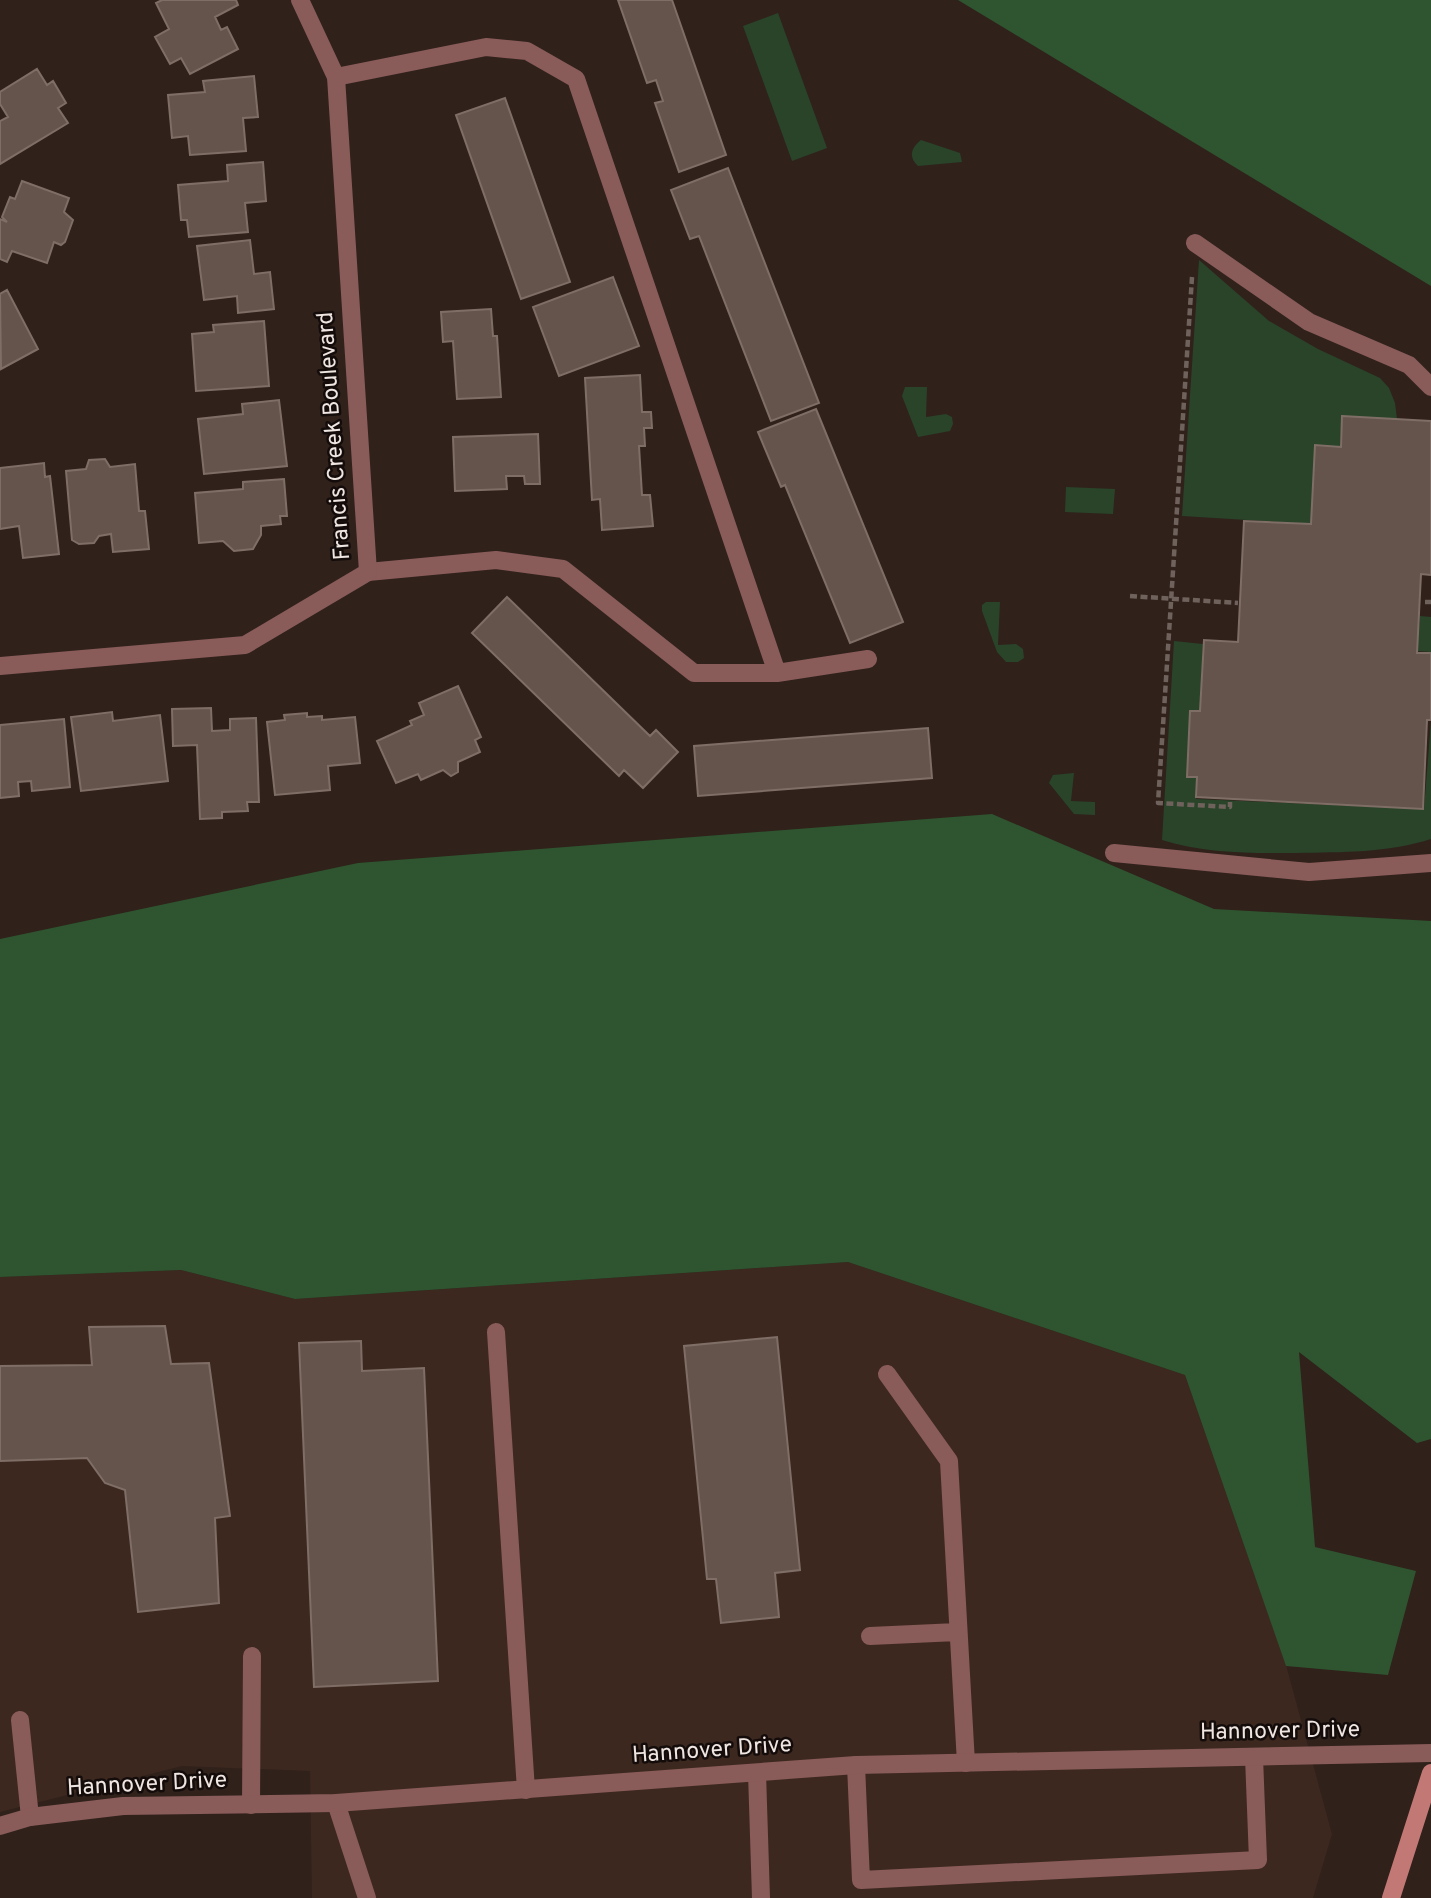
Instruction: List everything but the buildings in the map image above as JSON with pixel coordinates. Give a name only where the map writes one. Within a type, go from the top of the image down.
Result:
[{"type":"main road","points":[[1391,1898],[1431,1773]]},
{"type":"street","name":"Francis Creek Boulevard","points":[[0,666],[245,645],[368,572],[335,77],[300,0]]},
{"type":"street","points":[[335,77],[486,47],[527,51],[576,79],[777,673]]},
{"type":"street","points":[[1195,243],[1309,322],[1409,365],[1431,387]]},
{"type":"street","points":[[368,572],[496,560],[563,569],[694,673],[777,673],[868,659]]},
{"type":"street","points":[[1114,853],[1309,872],[1431,863]]},
{"type":"street","points":[[496,1332],[526,1790]]},
{"type":"street","points":[[887,1374],[949,1461],[966,1763]]},
{"type":"street","points":[[870,1636],[957,1632]]},
{"type":"street","points":[[251,1805],[252,1656]]},
{"type":"street","points":[[19,1720],[30,1816]]},
{"type":"street","name":"Hannover Drive","points":[[0,1826],[30,1816],[123,1807],[337,1803],[856,1765],[1431,1753]]},
{"type":"street","points":[[856,1765],[861,1880],[1258,1860],[1254,1757]]},
{"type":"street","points":[[757,1773],[761,1898]]},
{"type":"street","points":[[337,1803],[367,1898]]},
{"type":"path","points":[[1192,277],[1158,803],[1230,807],[1230,802]]},
{"type":"path","points":[[1130,596],[1238,603]]},
{"type":"shaded area","points":[[848,1262],[1185,1375],[1286,1665],[1332,1834],[1313,1898],[312,1898],[310,1771],[182,1766],[0,1812],[0,1277],[181,1270],[295,1299]]},
{"type":"green space","points":[[958,0],[1431,0],[1431,286]]},
{"type":"green space","points":[[778,13],[827,148],[792,161],[743,26]]},
{"type":"green space","points":[[921,140],[960,153],[962,162],[918,166],[912,153]]},
{"type":"green space","points":[[1199,260],[1269,321],[1318,349],[1380,378],[1389,388],[1397,419],[1342,416],[1340,447],[1315,446],[1311,524],[1182,516]]},
{"type":"green space","points":[[905,387],[927,387],[926,417],[946,414],[952,417],[950,431],[918,437],[902,396]]},
{"type":"green space","points":[[1066,487],[1115,489],[1113,514],[1065,512]]},
{"type":"green space","points":[[986,602],[1000,602],[998,645],[1016,644],[1023,649],[1024,658],[1018,662],[1006,662],[997,652],[982,611],[982,605]]},
{"type":"green space","points":[[1420,616],[1431,617],[1431,652],[1417,651]]},
{"type":"green space","points":[[1174,641],[1203,644],[1200,710],[1190,710],[1187,777],[1196,778],[1196,799],[1424,809],[1431,721],[1431,839],[1381,849],[1296,853],[1212,850],[1162,840]]},
{"type":"green space","points":[[1074,773],[1071,801],[1095,802],[1095,815],[1074,814],[1049,783],[1053,775]]},
{"type":"green space","points":[[992,814],[1214,909],[1431,921],[1431,1439],[1417,1443],[1299,1352],[1315,1547],[1416,1571],[1388,1675],[1286,1666],[1185,1375],[848,1262],[295,1299],[181,1270],[0,1277],[0,939],[358,863]]}]
